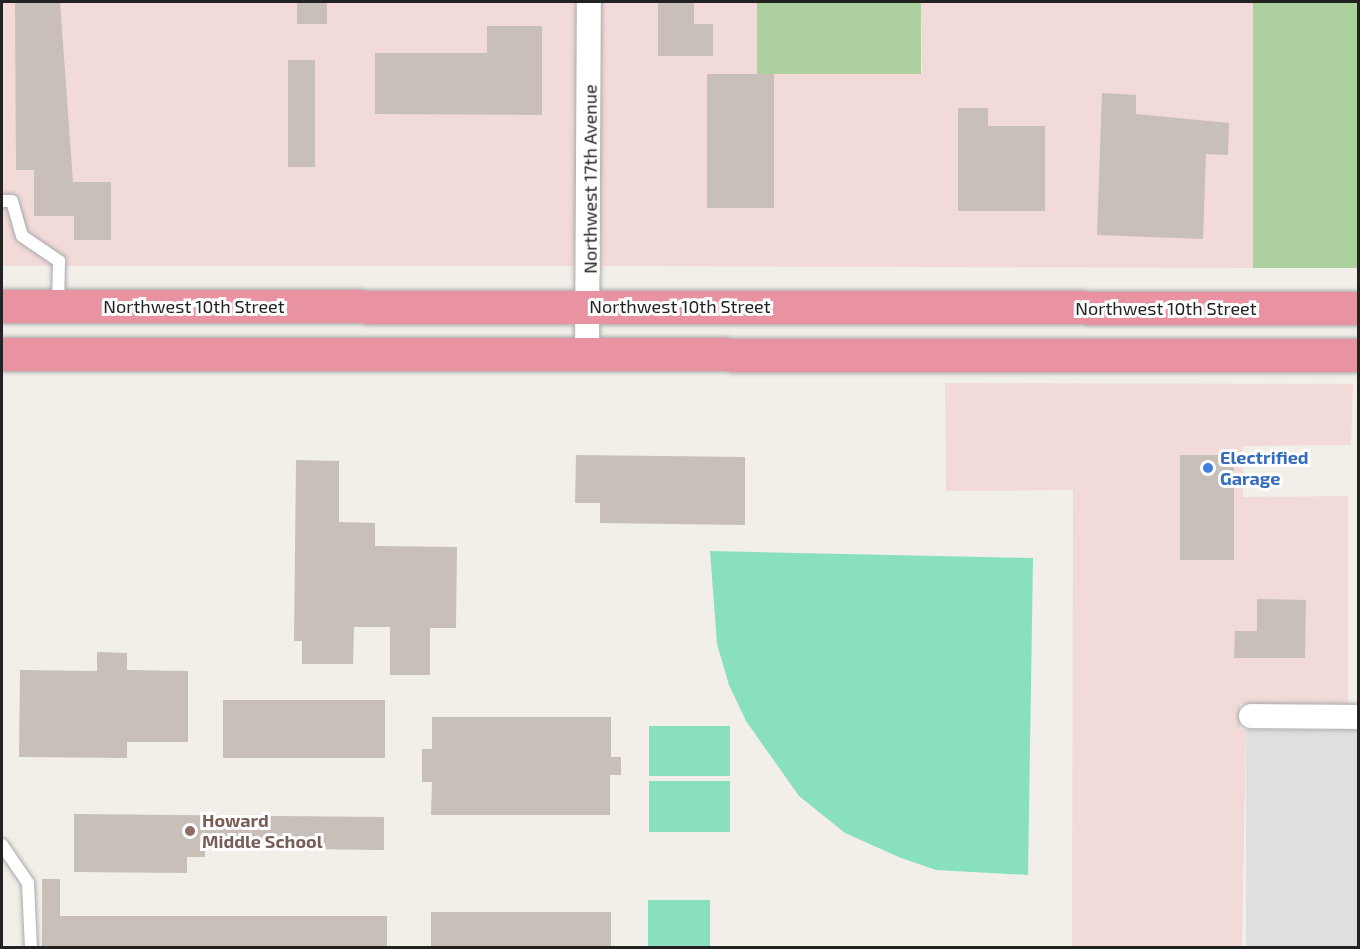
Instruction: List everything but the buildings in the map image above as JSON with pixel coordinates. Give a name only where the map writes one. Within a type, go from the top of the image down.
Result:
[{"type":"highway","name":"Northwest 10th Street","points":[[2,306],[589,305],[1359,308]]},
{"type":"highway","points":[[1246,308],[1246,355]]},
{"type":"highway","points":[[2,354],[1359,355]]},
{"type":"street","name":"Northwest 17th Avenue","points":[[587,356],[589,2]]},
{"type":"street","points":[[1251,716],[1359,717]]},
{"type":"lane","points":[[2,201],[12,201],[22,236],[59,261],[58,306]]},
{"type":"lane","points":[[2,845],[28,883],[31,948]]},
{"type":"shaded area","points":[[2,2],[577,2],[577,266],[2,266]]},
{"type":"shaded area","points":[[600,2],[757,2],[757,74],[922,73],[921,2],[1253,2],[1266,268],[601,266]]},
{"type":"shaded area","points":[[945,383],[1353,384],[1351,445],[1243,446],[1243,497],[1348,496],[1348,704],[1240,704],[1240,729],[1246,730],[1242,947],[1072,947],[1073,490],[946,491]]},
{"type":"shaded area","points":[[1246,730],[1358,730],[1358,948],[1246,948]]},
{"type":"green space","points":[[757,2],[921,2],[921,74],[757,74]]},
{"type":"green space","points":[[1253,2],[1358,2],[1358,268],[1253,268]]},
{"type":"green space","points":[[710,551],[1033,558],[1028,875],[936,870],[901,858],[845,833],[799,796],[746,721],[729,685],[717,644]]},
{"type":"green space","points":[[649,726],[730,726],[730,776],[649,776]]},
{"type":"green space","points":[[649,781],[730,781],[730,832],[649,832]]},
{"type":"green space","points":[[648,900],[710,900],[710,947],[648,947]]},
{"type":"place","name":"Electrified Garage","points":[[1208,468]]},
{"type":"place","name":"Howard Middle School","points":[[190,831]]}]
